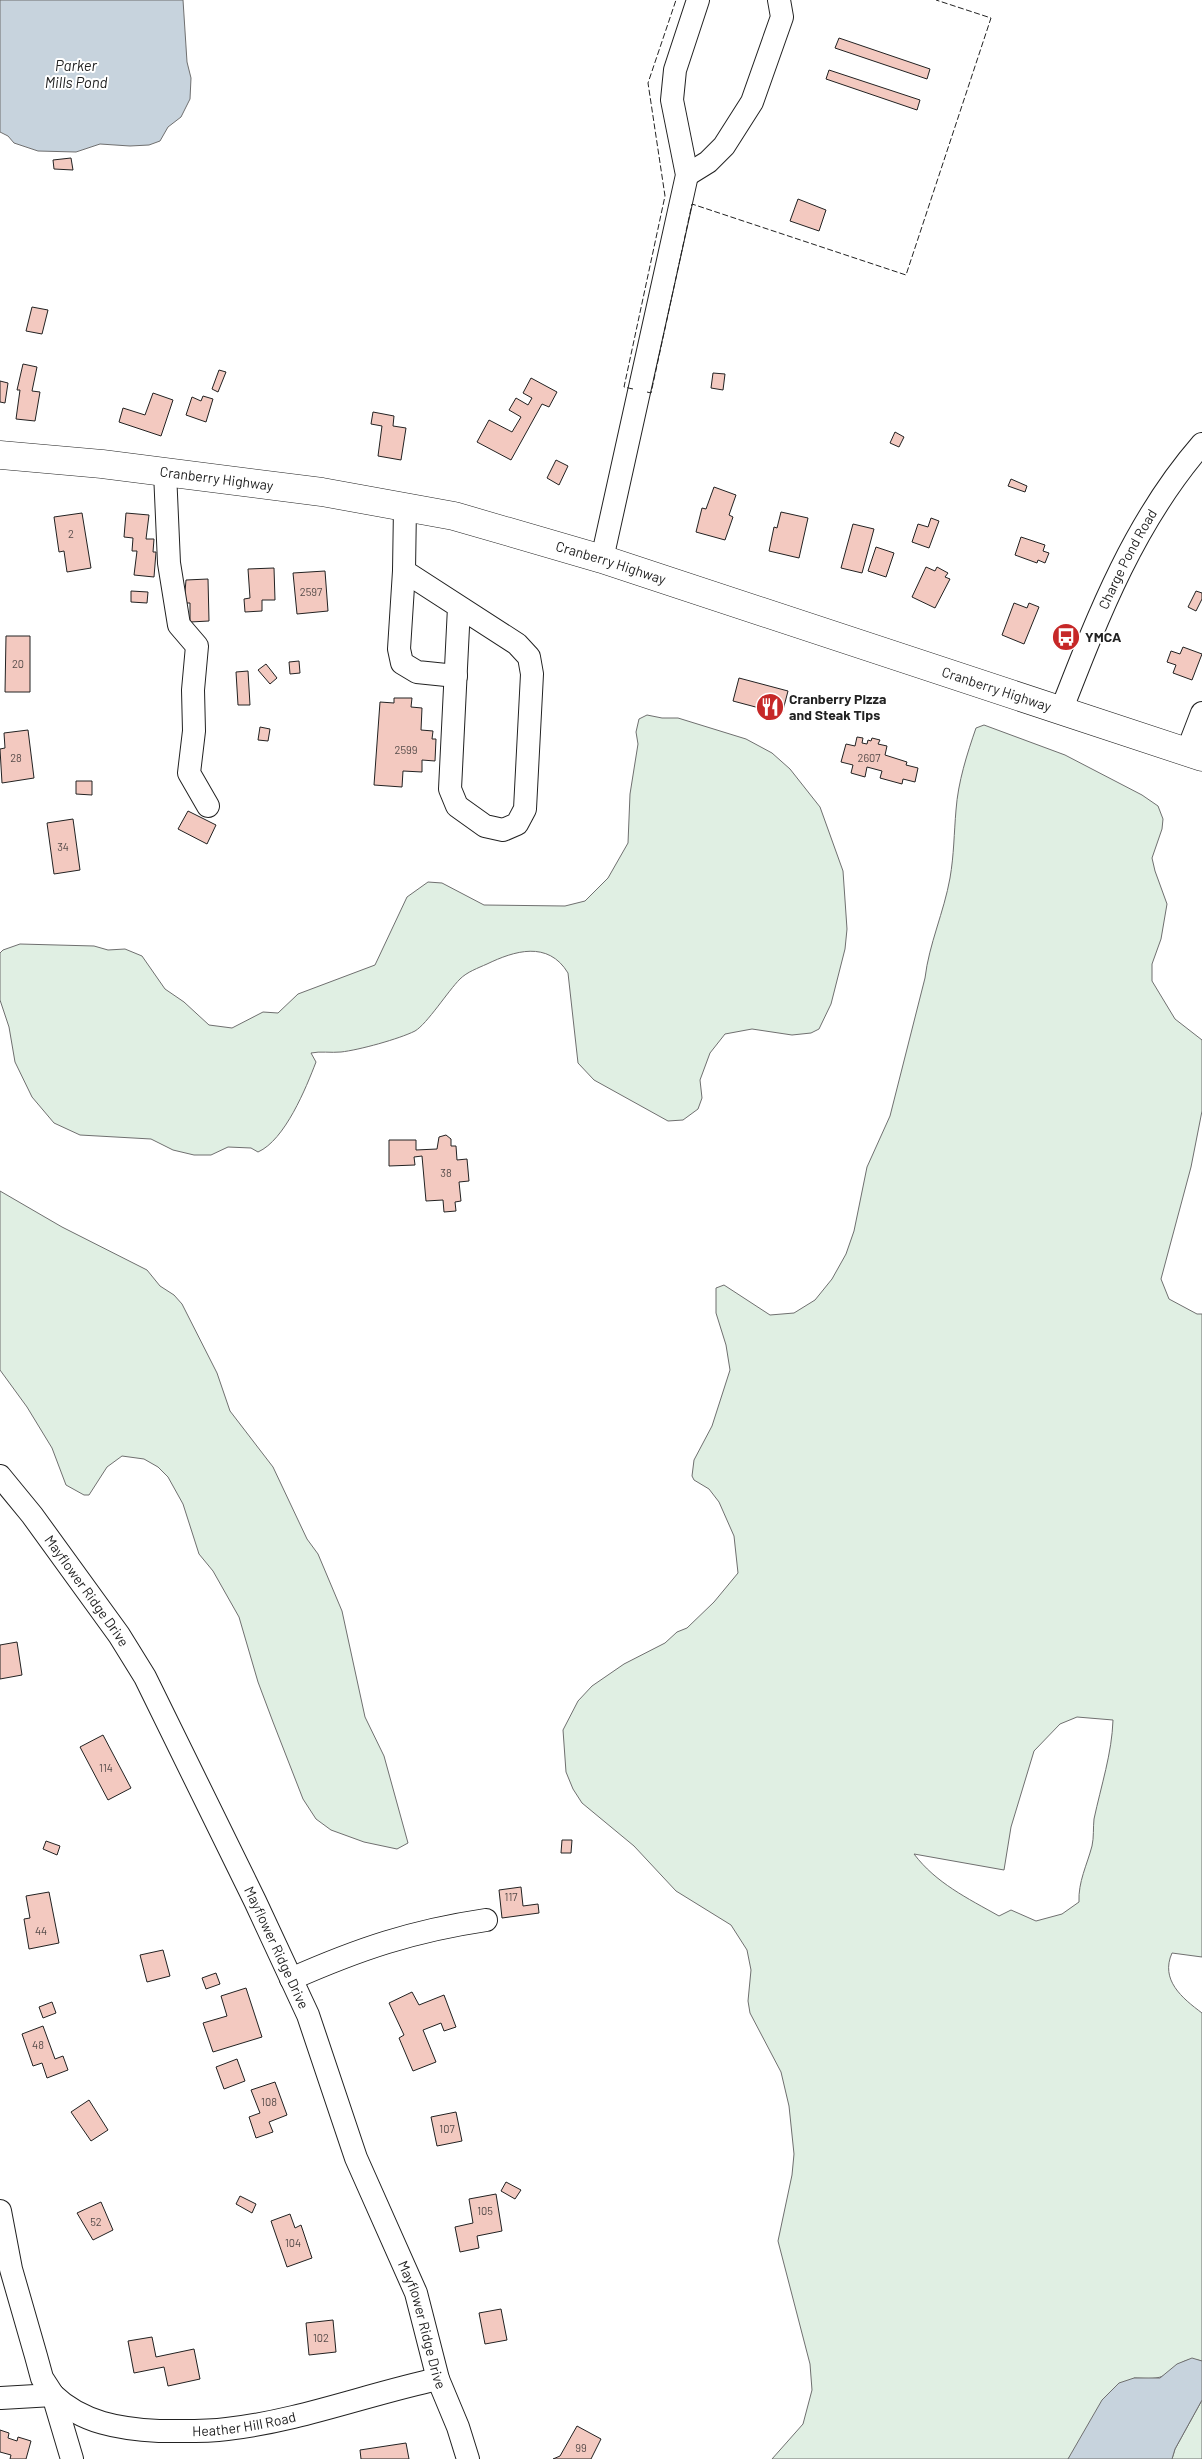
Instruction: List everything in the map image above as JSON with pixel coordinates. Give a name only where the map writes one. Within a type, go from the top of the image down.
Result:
[{"type":"main road","name":"Cranberry Highway","points":[[0,455],[165,472],[322,492],[454,516],[602,559],[1195,755]]},
{"type":"street","points":[[602,559],[687,175],[672,100],[675,70],[698,0]]},
{"type":"street","points":[[687,175],[708,162],[724,146],[752,102],[782,17],[779,0]]},
{"type":"street","name":"Charge Pond Road","points":[[1062,711],[1088,642],[1126,558],[1165,492],[1202,444]]},
{"type":"street","points":[[165,472],[168,563],[179,625],[197,646],[193,690],[194,731],[189,773],[208,806]]},
{"type":"street","points":[[406,507],[399,648],[402,663],[416,672],[456,676]]},
{"type":"street","points":[[404,570],[516,644],[529,657],[532,674],[525,809],[518,824],[503,830],[485,826],[457,806],[450,789],[459,607]]},
{"type":"street","points":[[1195,755],[1202,713]]},
{"type":"street","name":"Mayflower Ridge Drive","points":[[0,1476],[32,1515],[105,1614],[144,1677],[222,1833],[291,1979],[317,2039],[356,2158],[416,2293],[438,2379],[458,2426],[468,2459]]},
{"type":"street","points":[[291,1979],[339,1958],[384,1942],[424,1931],[486,1920]]},
{"type":"street","points":[[0,2211],[11,2268],[42,2378],[53,2396],[72,2459]]},
{"type":"street","name":"Heather Hill Road","points":[[53,2396],[76,2413],[113,2426],[148,2430],[212,2431],[267,2423],[381,2392],[438,2379]]},
{"type":"street","points":[[1,2398],[53,2396]]},
{"type":"green space","points":[[647,715],[662,718],[678,718],[746,739],[772,753],[790,769],[820,807],[843,871],[847,929],[845,949],[831,1004],[819,1029],[811,1033],[792,1035],[752,1029],[725,1034],[710,1053],[700,1080],[702,1098],[698,1109],[683,1120],[668,1121],[594,1080],[578,1063],[568,973],[551,956],[541,952],[530,951],[508,955],[466,974],[455,984],[425,1022],[415,1031],[389,1041],[358,1049],[341,1052],[311,1053],[316,1062],[293,1112],[277,1137],[258,1152],[251,1148],[228,1147],[211,1155],[194,1155],[173,1150],[151,1139],[80,1135],[54,1123],[32,1097],[15,1062],[9,1027],[0,1000],[0,953],[3,950],[20,944],[94,946],[108,950],[125,949],[142,956],[165,989],[184,1002],[209,1025],[232,1028],[263,1012],[278,1013],[298,994],[375,965],[407,897],[428,882],[442,883],[484,905],[565,906],[585,901],[608,878],[628,843],[630,794],[638,744],[636,732],[639,719]]},
{"type":"green space","points":[[984,725],[1065,755],[1142,795],[1158,806],[1163,819],[1162,829],[1152,858],[1167,904],[1161,939],[1152,964],[1152,981],[1175,1019],[1202,1040],[1202,1111],[1191,1167],[1161,1279],[1169,1299],[1197,1314],[1202,1314],[1202,1957],[1172,1953],[1169,1972],[1175,1988],[1202,2013],[1202,2361],[1188,2360],[1160,2377],[1134,2378],[1068,2459],[772,2459],[803,2424],[812,2390],[810,2364],[778,2241],[792,2175],[794,2154],[789,2106],[781,2072],[750,2013],[748,2001],[751,1970],[747,1950],[731,1925],[676,1891],[634,1846],[582,1803],[573,1789],[566,1772],[563,1730],[578,1701],[592,1686],[624,1664],[665,1643],[677,1632],[687,1628],[714,1602],[738,1573],[734,1536],[719,1502],[709,1489],[694,1480],[692,1476],[694,1460],[712,1426],[730,1370],[726,1345],[716,1313],[716,1288],[724,1285],[770,1315],[794,1313],[815,1300],[832,1279],[846,1254],[854,1231],[867,1167],[890,1116],[947,891],[959,789],[966,758],[976,728]],"holes":[[[1077,1717],[1113,1720],[1108,1757],[1094,1819],[1092,1846],[1081,1881],[1079,1902],[1062,1914],[1036,1921],[1011,1910],[999,1916],[942,1882],[914,1854],[1004,1870],[1011,1827],[1034,1751],[1060,1724]]]},
{"type":"green space","points":[[0,1191],[62,1227],[147,1270],[160,1286],[174,1295],[182,1304],[217,1373],[230,1411],[273,1467],[307,1539],[318,1554],[342,1611],[365,1717],[384,1756],[408,1843],[397,1849],[364,1842],[331,1830],[316,1819],[303,1799],[273,1722],[258,1682],[239,1617],[213,1571],[199,1554],[183,1504],[168,1477],[158,1467],[144,1459],[122,1456],[107,1467],[89,1495],[84,1495],[66,1485],[52,1448],[27,1407],[0,1370]]},
{"type":"green space","points":[[1202,2400],[1202,2459],[1172,2459],[1175,2449]]},
{"type":"water","name":"Parker Mills Pond","points":[[0,0],[183,0],[187,62],[191,78],[190,99],[181,117],[168,127],[160,141],[149,145],[100,144],[76,152],[38,151],[14,143],[8,136],[0,132]]},
{"type":"water","points":[[1192,2358],[1202,2361],[1202,2400],[1175,2449],[1172,2459],[1068,2459],[1102,2400],[1119,2383],[1134,2378],[1160,2378],[1177,2364]]},
{"type":"building","points":[[839,38],[930,69],[927,79],[835,48]]},
{"type":"building","points":[[829,70],[920,100],[917,110],[826,79]]},
{"type":"building","points":[[71,158],[73,170],[54,169],[53,160]]},
{"type":"building","points":[[798,199],[826,210],[819,231],[790,221]]},
{"type":"building","points":[[32,307],[48,310],[42,334],[26,331]]},
{"type":"building","points":[[23,364],[37,367],[32,391],[40,392],[35,421],[16,419],[20,390],[17,390]]},
{"type":"building","points":[[219,370],[226,372],[218,392],[212,389]]},
{"type":"building","points":[[713,373],[725,374],[723,390],[711,388]]},
{"type":"building","points":[[531,378],[557,392],[549,407],[542,404],[511,460],[477,442],[489,420],[512,432],[521,417],[509,410],[516,398],[528,405],[532,398],[523,393]]},
{"type":"building","points":[[0,381],[8,383],[5,403],[0,402]]},
{"type":"building","points":[[153,393],[173,400],[161,436],[119,422],[123,408],[145,415]]},
{"type":"building","points":[[203,396],[213,399],[206,422],[186,415],[192,397],[201,401]]},
{"type":"building","points":[[373,412],[394,416],[393,426],[406,428],[401,460],[378,456],[382,426],[371,424]]},
{"type":"building","points":[[895,432],[904,437],[899,447],[890,443]]},
{"type":"building","points":[[556,460],[568,466],[559,485],[547,478]]},
{"type":"building","points":[[1011,479],[1027,486],[1025,492],[1008,486]]},
{"type":"building","points":[[714,487],[736,495],[729,515],[733,517],[725,540],[696,532],[702,508],[706,509]]},
{"type":"building","points":[[781,512],[808,518],[799,558],[769,551],[774,527],[777,528]]},
{"type":"building","points":[[82,513],[91,568],[67,572],[64,551],[59,552],[54,517]]},
{"type":"building","points":[[126,513],[149,515],[146,539],[154,539],[153,552],[156,552],[154,577],[134,575],[137,551],[132,551],[133,538],[124,537]]},
{"type":"building","points":[[931,518],[939,521],[929,548],[912,542],[918,524],[928,527]]},
{"type":"building","points":[[853,524],[874,529],[862,573],[841,568]]},
{"type":"building","points":[[1021,537],[1045,545],[1043,551],[1049,553],[1045,563],[1038,560],[1037,563],[1015,555]]},
{"type":"building","points":[[876,547],[894,553],[886,577],[868,571]]},
{"type":"building","points":[[926,567],[935,571],[937,567],[948,573],[945,577],[950,579],[935,608],[912,597]]},
{"type":"building","points":[[274,568],[275,600],[262,600],[262,611],[245,612],[244,599],[250,598],[248,569]]},
{"type":"building","points":[[325,571],[328,611],[297,614],[293,573]]},
{"type":"building","points":[[208,579],[209,621],[190,622],[190,603],[184,603],[186,580]]},
{"type":"building","points":[[131,591],[148,592],[147,603],[131,602]]},
{"type":"building","points":[[1196,591],[1202,593],[1202,599],[1196,611],[1188,607]]},
{"type":"building","points":[[1014,603],[1027,608],[1029,603],[1039,607],[1024,644],[1002,635]]},
{"type":"building","points":[[6,636],[30,636],[30,692],[5,692]]},
{"type":"building","points":[[1183,647],[1202,654],[1192,680],[1173,673],[1176,665],[1167,662],[1171,651],[1180,654]]},
{"type":"building","points":[[299,661],[300,673],[290,674],[289,662]]},
{"type":"building","points":[[266,664],[277,678],[270,684],[258,670]]},
{"type":"building","points":[[248,671],[250,705],[238,705],[236,672]]},
{"type":"building","points":[[739,678],[788,691],[782,714],[733,701]]},
{"type":"building","points":[[394,698],[412,698],[411,707],[422,708],[421,730],[433,731],[432,739],[436,739],[435,761],[422,760],[422,772],[403,771],[402,787],[374,785],[380,702],[394,703]]},
{"type":"building","points":[[260,727],[270,729],[268,741],[258,740]]},
{"type":"building","points":[[28,730],[34,778],[2,783],[0,749],[5,748],[4,733]]},
{"type":"building","points":[[857,737],[863,738],[862,743],[867,744],[868,740],[871,741],[872,738],[880,740],[878,744],[887,746],[885,755],[907,762],[906,765],[918,768],[915,782],[903,779],[902,784],[880,778],[882,771],[867,767],[865,777],[851,773],[853,765],[841,762],[846,744],[855,746]]},
{"type":"building","points":[[76,781],[92,781],[92,795],[76,794]]},
{"type":"building","points":[[188,811],[216,825],[207,844],[178,829]]},
{"type":"building","points":[[73,819],[80,870],[54,874],[47,823]]},
{"type":"building","points":[[446,1135],[451,1139],[451,1146],[456,1146],[457,1160],[467,1159],[469,1181],[459,1182],[461,1201],[455,1202],[456,1211],[444,1212],[443,1200],[426,1201],[422,1156],[414,1157],[415,1165],[389,1166],[389,1140],[416,1140],[416,1150],[437,1149],[439,1137]]},
{"type":"building","points":[[17,1642],[22,1675],[0,1679],[0,1645]]},
{"type":"building","points":[[103,1735],[131,1788],[108,1800],[80,1747]]},
{"type":"building","points":[[562,1840],[572,1840],[571,1853],[561,1853]]},
{"type":"building","points":[[46,1841],[60,1846],[57,1855],[43,1849]]},
{"type":"building","points":[[521,1887],[523,1906],[538,1904],[539,1913],[502,1918],[499,1890]]},
{"type":"building","points":[[49,1892],[59,1943],[29,1949],[24,1919],[30,1918],[26,1896]]},
{"type":"building","points":[[163,1950],[170,1976],[147,1982],[140,1955]]},
{"type":"building","points":[[216,1973],[220,1984],[206,1989],[202,1978]]},
{"type":"building","points":[[246,1988],[262,2037],[213,2052],[203,2023],[227,2016],[221,1996]]},
{"type":"building","points":[[412,1992],[419,2005],[444,1995],[456,2027],[444,2031],[441,2023],[423,2030],[436,2062],[413,2071],[399,2038],[404,2035],[389,2003]]},
{"type":"building","points":[[52,2002],[56,2013],[43,2018],[39,2007]]},
{"type":"building","points":[[43,2026],[55,2059],[63,2056],[68,2070],[47,2078],[42,2063],[33,2066],[22,2034]]},
{"type":"building","points":[[237,2059],[245,2081],[224,2089],[216,2067]]},
{"type":"building","points":[[275,2082],[287,2115],[269,2122],[273,2132],[256,2138],[249,2117],[260,2113],[251,2090]]},
{"type":"building","points":[[89,2100],[108,2130],[91,2141],[71,2112]]},
{"type":"building","points":[[456,2112],[462,2141],[437,2146],[431,2117]]},
{"type":"building","points":[[506,2182],[521,2190],[515,2199],[501,2191]]},
{"type":"building","points":[[496,2194],[502,2231],[477,2236],[479,2248],[460,2252],[455,2227],[473,2223],[469,2199]]},
{"type":"building","points":[[240,2196],[256,2204],[252,2213],[236,2204]]},
{"type":"building","points":[[101,2202],[113,2230],[93,2240],[77,2213]]},
{"type":"building","points":[[290,2214],[295,2228],[301,2225],[312,2258],[287,2267],[271,2221]]},
{"type":"building","points":[[501,2309],[507,2340],[485,2344],[479,2313]]},
{"type":"building","points":[[333,2320],[336,2352],[309,2355],[306,2323]]},
{"type":"building","points":[[152,2337],[156,2357],[194,2349],[200,2379],[168,2386],[164,2367],[134,2373],[128,2341]]},
{"type":"building","points":[[577,2426],[601,2439],[591,2459],[553,2459],[560,2456]]},
{"type":"building","points":[[0,2430],[9,2433],[8,2438],[17,2441],[18,2437],[31,2441],[26,2459],[10,2459],[11,2455],[0,2452]]},
{"type":"building","points":[[406,2443],[409,2459],[361,2459],[360,2450]]},
{"type":"fence","points":[[633,389],[624,387],[665,196],[648,83],[676,0]]},
{"type":"fence","points":[[647,392],[651,393],[692,204],[906,275],[991,18],[936,0]]},
{"type":"place","name":"YMCA","points":[[1066,637]]},
{"type":"place","name":"Cranberry Pizza and Steak Tips","points":[[770,707]]}]
